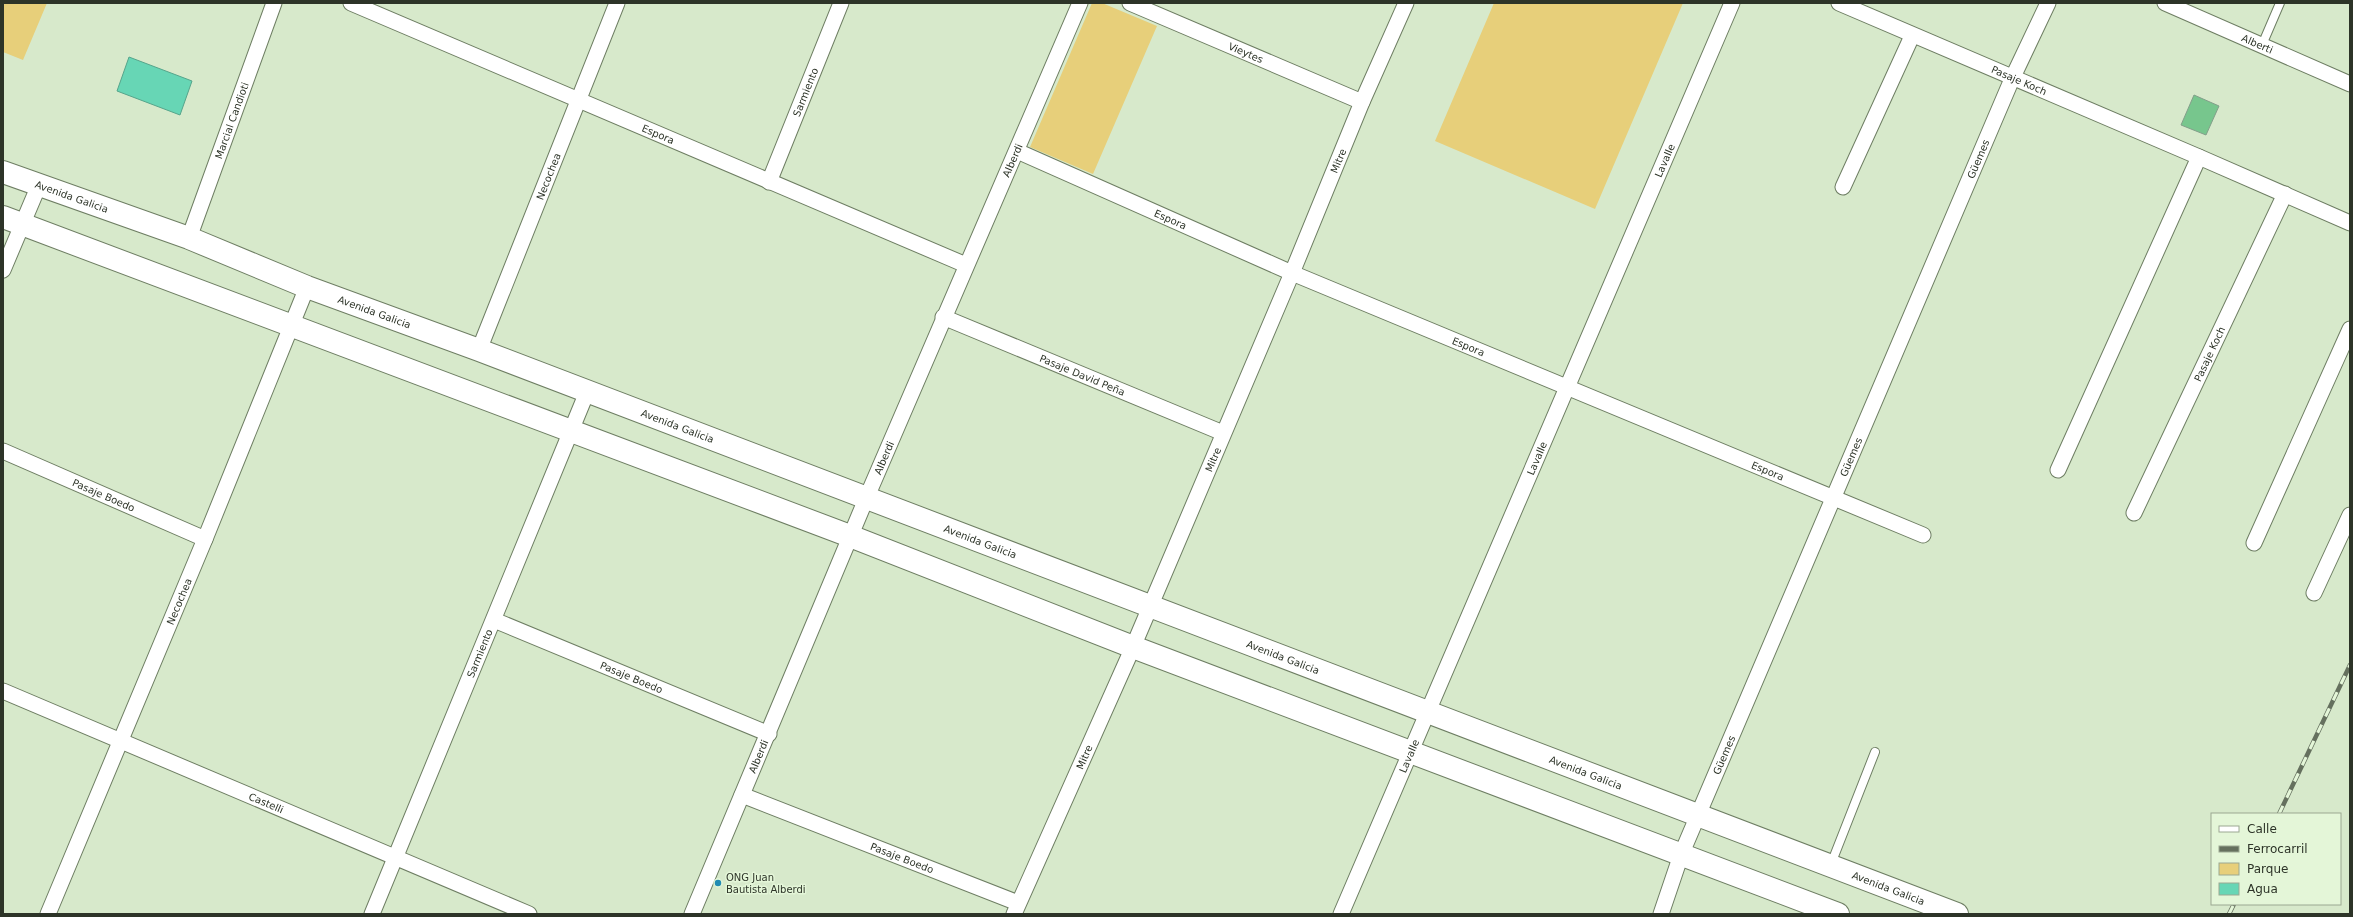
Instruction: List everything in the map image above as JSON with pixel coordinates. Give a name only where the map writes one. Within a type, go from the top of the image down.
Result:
[{"type":"main road","name":"Avenida Galicia","points":[[3,172],[189,238],[307,287],[479,350],[1830,867],[1957,914]]},
{"type":"main road","points":[[13,221],[850,536],[1133,647],[1410,753],[1838,914]]},
{"type":"street","name":"Marcial Candioti","points":[[189,238],[274,3]]},
{"type":"street","name":"Espora","points":[[351,3],[966,265]]},
{"type":"street","name":"Necochea","points":[[479,350],[617,3]]},
{"type":"street","name":"Sarmiento","points":[[769,182],[841,3]]},
{"type":"street","name":"Alberdi","points":[[692,914],[769,734],[850,536],[943,317],[1017,151],[1080,3]]},
{"type":"street","name":"Vieytes","points":[[1130,3],[1362,102]]},
{"type":"street","name":"Mitre","points":[[1016,909],[1133,647],[1292,273],[1362,102],[1406,3]]},
{"type":"street","name":"Lavalle","points":[[1341,914],[1732,3]]},
{"type":"street","name":"Pasaje Koch","points":[[1839,3],[1912,36],[2199,156],[2350,223]]},
{"type":"street","name":"Güemes","points":[[1661,914],[1681,855],[1834,499],[2012,78],[2048,3]]},
{"type":"street","name":"Alberti","points":[[2165,3],[2350,84]]},
{"type":"street","points":[[1843,187],[1912,36]]},
{"type":"street","name":"Espora","points":[[1017,151],[1292,273],[1923,535]]},
{"type":"street","points":[[2058,470],[2199,156]]},
{"type":"street","points":[[3,270],[13,221],[39,185]]},
{"type":"street","name":"Pasaje Koch","points":[[2134,513],[2285,194]]},
{"type":"street","name":"Necochea","points":[[48,914],[205,539],[307,287]]},
{"type":"street","name":"Pasaje David Peña","points":[[943,317],[1223,433]]},
{"type":"street","points":[[2254,543],[2350,329]]},
{"type":"street","name":"Sarmiento","points":[[372,914],[588,392]]},
{"type":"street","name":"Pasaje Boedo","points":[[3,451],[205,539]]},
{"type":"street","points":[[2314,593],[2350,515]]},
{"type":"street","name":"Pasaje Boedo","points":[[494,620],[769,734]]},
{"type":"street","name":"Castelli","points":[[3,691],[529,914]]},
{"type":"street","name":"Pasaje Boedo","points":[[742,795],[1016,909]]},
{"type":"lane","points":[[2262,45],[2280,3]]},
{"type":"lane","points":[[1830,867],[1875,752]]},
{"type":"green space","points":[[3,3],[47,3],[23,60],[3,52]]},
{"type":"green space","points":[[1092,3],[1102,3],[1157,26],[1093,174],[1030,147]]},
{"type":"green space","points":[[1494,3],[1683,3],[1595,209],[1435,141]]},
{"type":"water","points":[[129,57],[192,81],[180,115],[117,91]]},
{"type":"building","points":[[2194,95],[2219,106],[2206,135],[2181,125]]},
{"type":"railway","points":[[2279,813],[2350,665]]},
{"type":"railway","points":[[2229,914],[2234,905]]},
{"type":"place","name":"ONG Juan Bautista Alberdi","points":[[718,883]]}]
